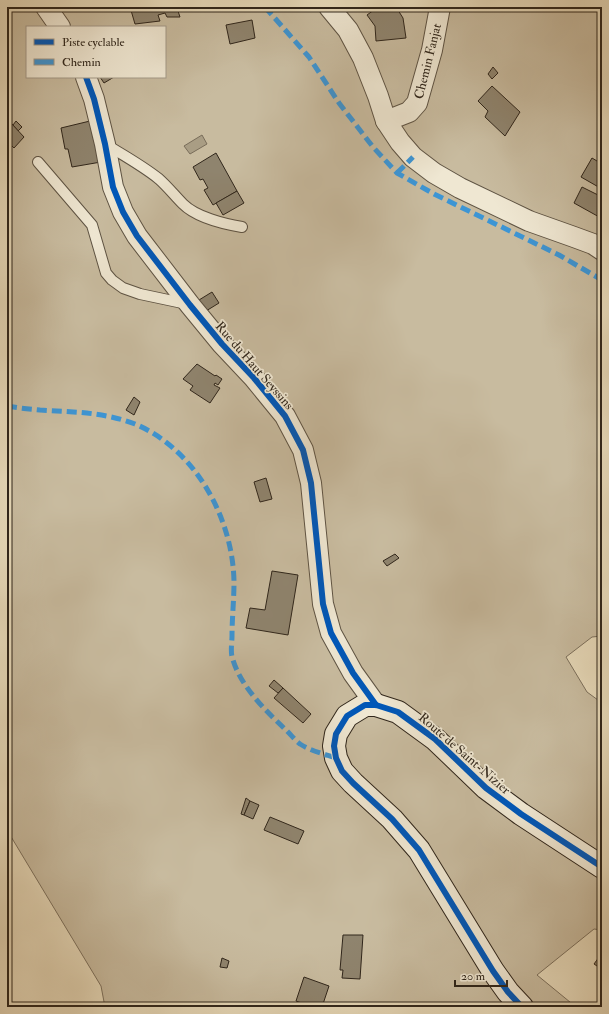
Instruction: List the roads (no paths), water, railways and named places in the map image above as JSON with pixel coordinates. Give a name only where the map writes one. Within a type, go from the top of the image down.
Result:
[{"type":"main road","points":[[376,705],[365,705],[347,716],[336,734],[334,746],[336,758],[342,771],[352,783],[392,819],[419,850],[464,921],[493,971],[508,992],[522,1007]]},
{"type":"main road","name":"Route de Saint-Nizier","points":[[376,705],[398,712],[411,720],[447,750],[486,788],[521,814],[602,866]]},
{"type":"street","points":[[46,7],[59,26]]},
{"type":"street","points":[[329,7],[348,30],[363,58],[386,121],[400,142],[413,157],[441,177],[460,188],[529,221],[593,244],[602,250]]},
{"type":"street","name":"Chemin Fanjat","points":[[386,121],[409,112],[418,103],[432,50],[440,7]]},
{"type":"street","name":"Rue du Haut Seyssins","points":[[86,78],[94,99],[105,144],[113,187],[123,212],[137,236],[222,344],[254,378],[285,416],[298,439],[303,450],[311,483],[323,604],[330,633],[353,673],[376,705]]},
{"type":"lane","points":[[105,144],[158,179],[184,205],[197,213],[226,224],[242,227]]},
{"type":"lane","points":[[38,162],[92,225],[106,273],[112,280],[122,288],[140,294],[190,305]]}]
